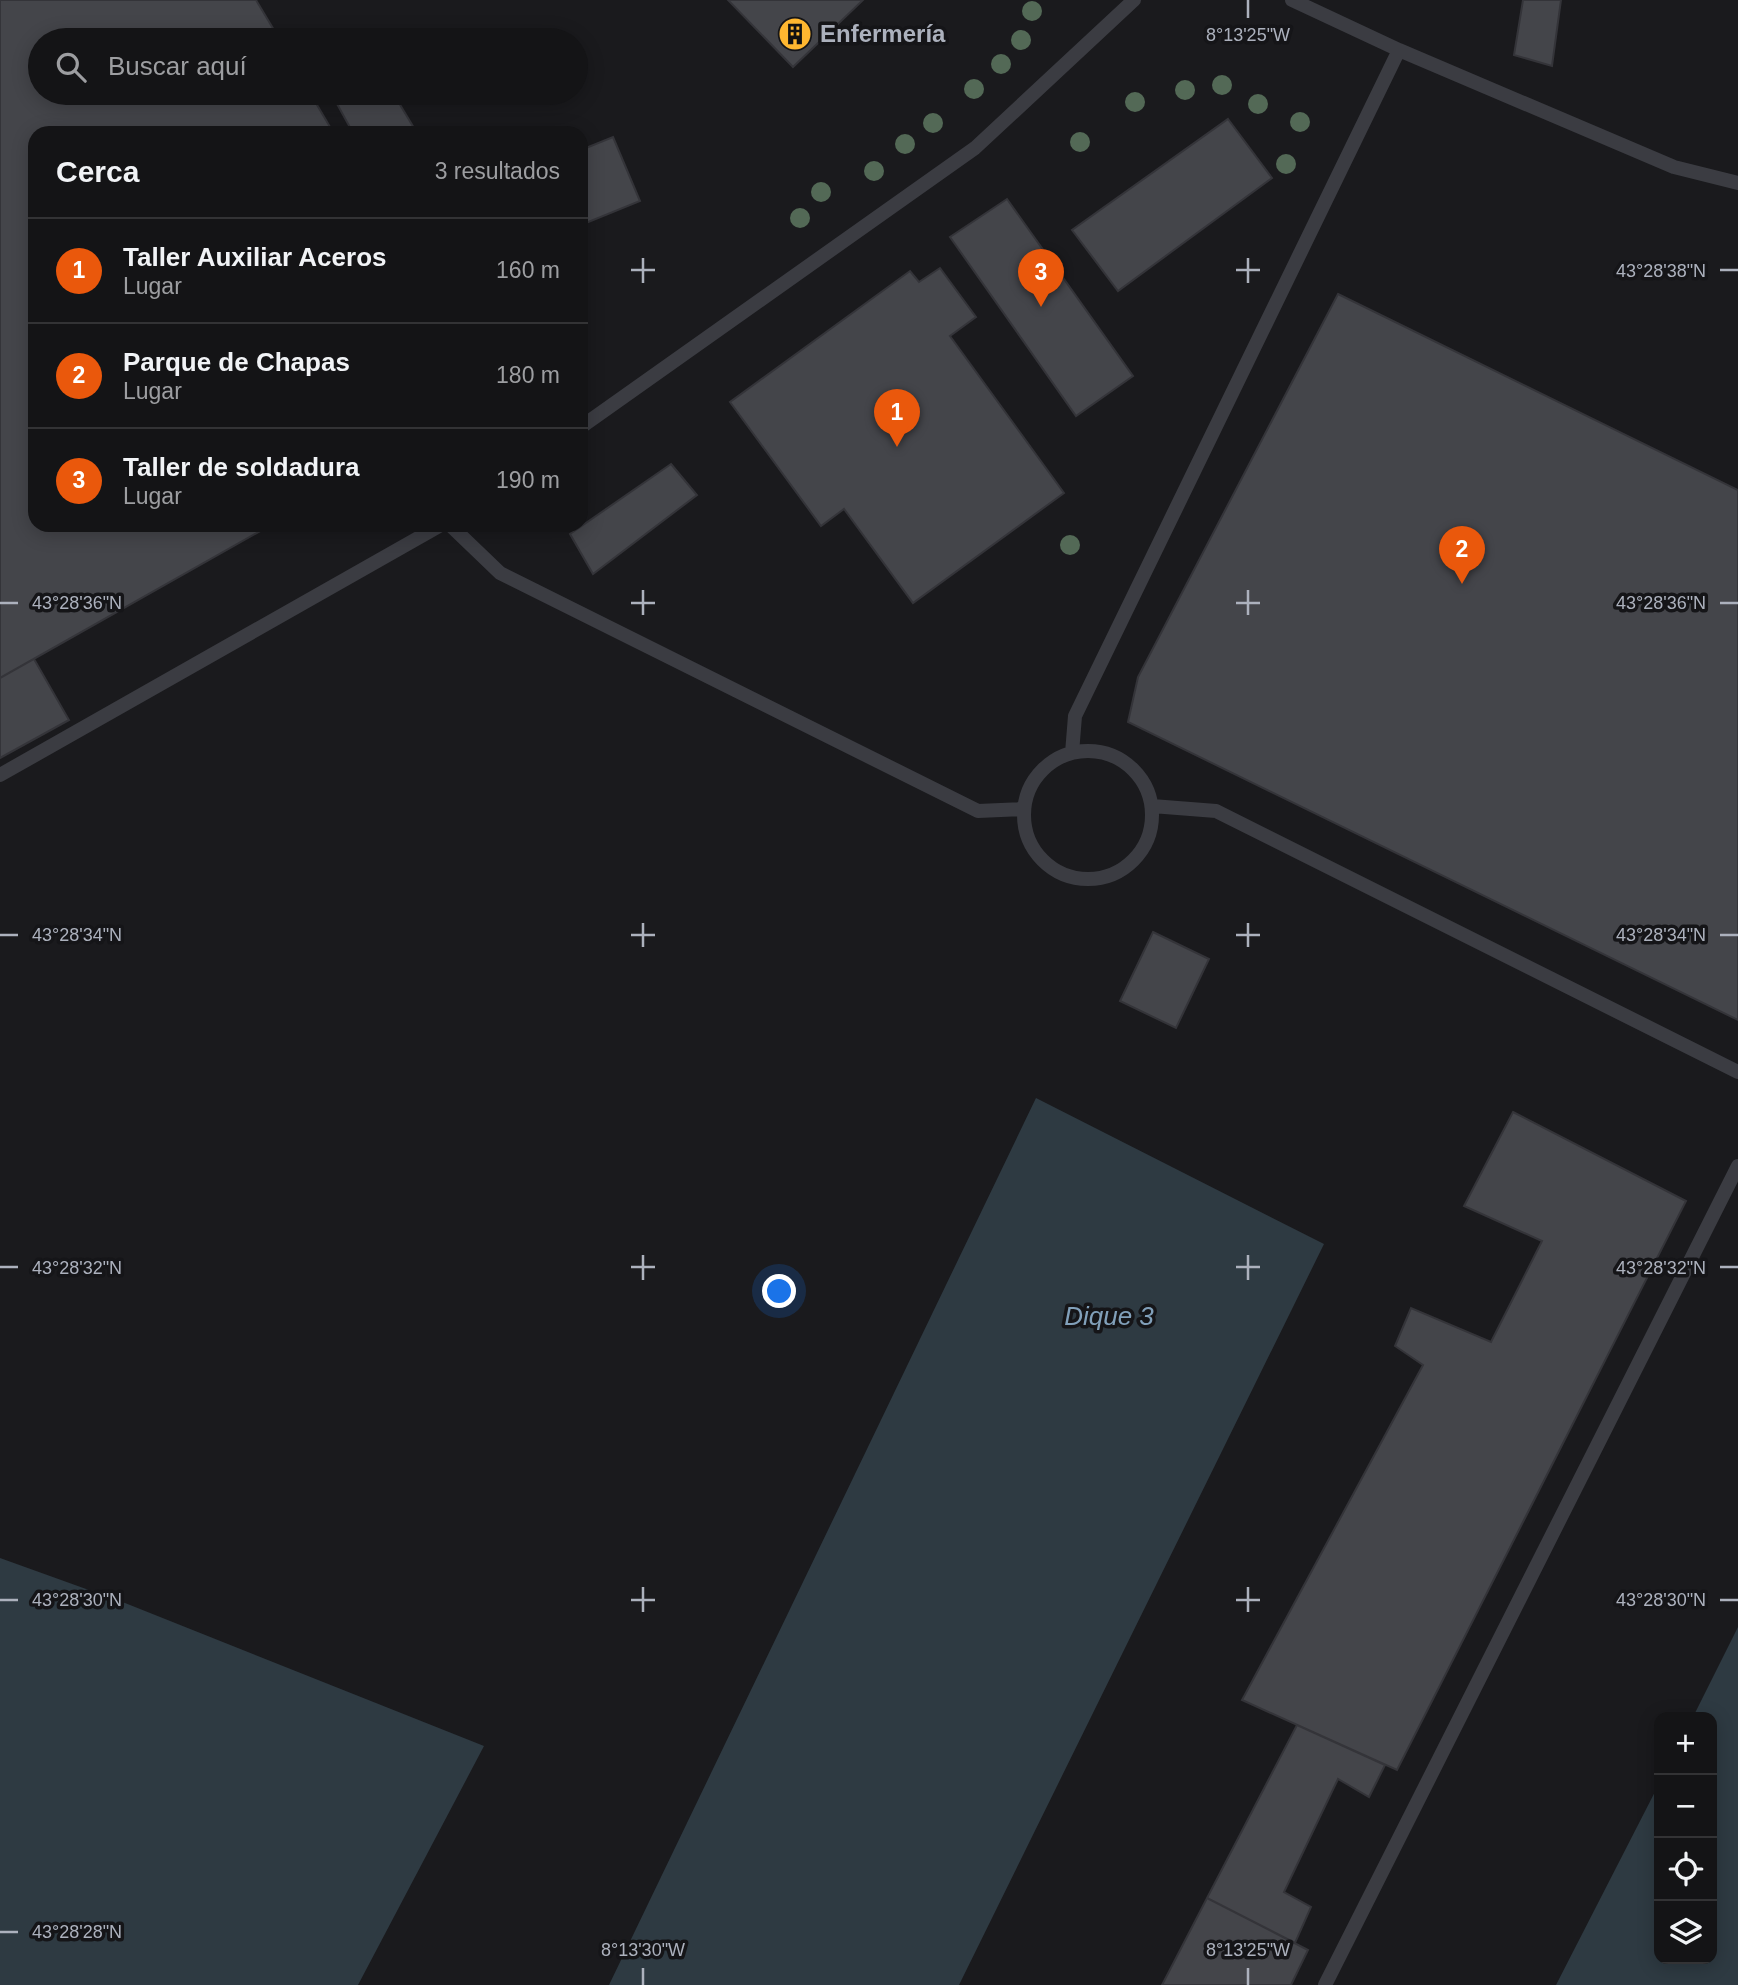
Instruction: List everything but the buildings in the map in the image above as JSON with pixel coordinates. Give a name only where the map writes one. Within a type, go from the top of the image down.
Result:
[{"type":"lane","points":[[588,422],[975,148],[1134,0]]},
{"type":"lane","points":[[1292,0],[1398,50],[1674,167],[1738,183]]},
{"type":"lane","points":[[1072,753],[1075,716],[1398,50]]},
{"type":"lane","points":[[0,775],[429,532]]},
{"type":"lane","points":[[457,532],[500,573],[978,811],[1024,809]]},
{"type":"lane","points":[[1090,750],[1108,753],[1124,761],[1138,773],[1148,789],[1152,806],[1152,825],[1146,844],[1135,860],[1100,878],[1080,878],[1061,873],[1045,862],[1032,847],[1026,829],[1024,809],[1029,790],[1039,773],[1054,760],[1072,753],[1090,750]]},
{"type":"lane","points":[[1152,806],[1216,811],[1738,1072]]},
{"type":"lane","points":[[1325,1985],[1738,1166]]},
{"type":"water","name":"Dique 3","points":[[1036,1098],[1324,1244],[959,1985],[609,1985]]},
{"type":"water","points":[[0,1558],[125,1603],[484,1746],[358,1985],[0,1985]]},
{"type":"water","points":[[1738,1627],[1738,1985],[1556,1985],[1654,1794],[1654,1964],[1717,1964],[1717,1712],[1696,1712]]},
{"type":"place","name":"Enfermería","points":[[795,34]]},
{"type":"place","name":"Taller de soldadura","points":[[1041,307]]},
{"type":"place","name":"Taller Auxiliar Aceros","points":[[897,447]]},
{"type":"place","name":"Parque de Chapas","points":[[1462,584]]}]
